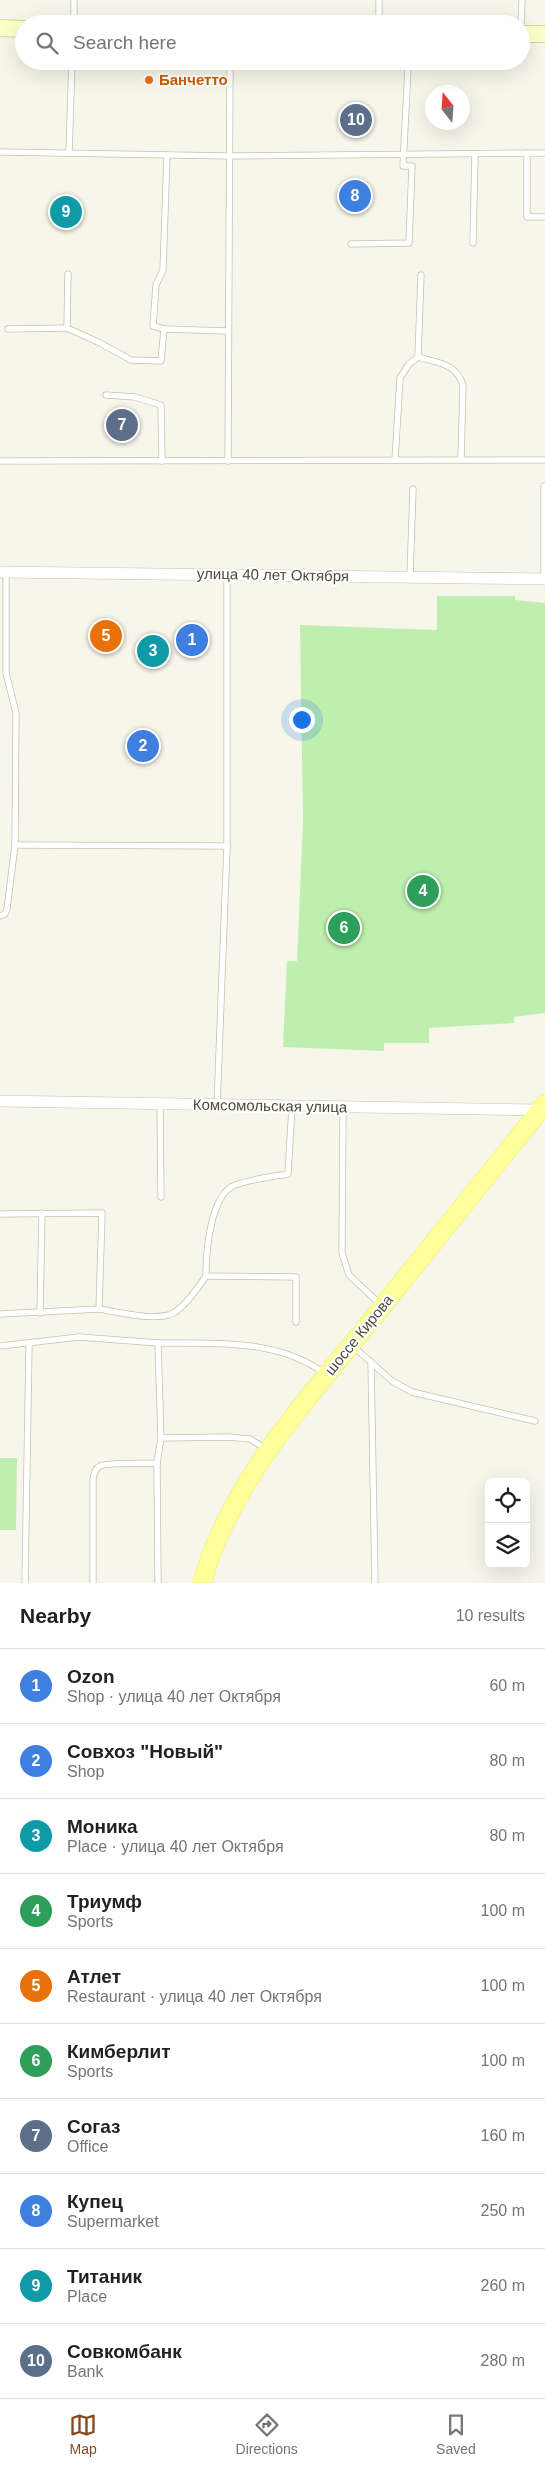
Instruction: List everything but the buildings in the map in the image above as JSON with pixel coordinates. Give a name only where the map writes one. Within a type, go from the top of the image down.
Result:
[{"type":"main road","points":[[0,28],[15,29]]},
{"type":"main road","points":[[530,34],[545,34]]},
{"type":"main road","name":"шоссе Кирова","points":[[202,1583],[213,1550],[246,1481],[327,1375],[543,1107]]},
{"type":"street","name":"улица 40 лет Октября","points":[[3,572],[544,579]]},
{"type":"street","name":"Комсомольская улица","points":[[0,1102],[343,1108],[543,1107]]},
{"type":"lane","points":[[74,0],[74,15]]},
{"type":"lane","points":[[378,15],[379,0]]},
{"type":"lane","points":[[521,15],[522,0]]},
{"type":"lane","points":[[69,153],[72,70]]},
{"type":"lane","points":[[228,460],[230,70]]},
{"type":"lane","points":[[351,244],[409,243],[412,166],[403,166],[408,70]]},
{"type":"lane","points":[[0,152],[230,156],[545,153]]},
{"type":"lane","points":[[527,153],[527,217],[545,217]]},
{"type":"lane","points":[[473,243],[475,154]]},
{"type":"lane","points":[[167,155],[163,270],[156,285],[153,326],[164,329],[228,331]]},
{"type":"lane","points":[[67,328],[68,274]]},
{"type":"lane","points":[[418,357],[421,275]]},
{"type":"lane","points":[[8,329],[67,328],[131,360],[161,361],[164,329]]},
{"type":"lane","points":[[395,460],[400,378],[409,364],[418,357]]},
{"type":"lane","points":[[418,357],[451,366],[460,377],[462,385],[461,460]]},
{"type":"lane","points":[[106,395],[135,397],[161,405],[162,461]]},
{"type":"lane","points":[[0,461],[545,460]]},
{"type":"lane","points":[[544,486],[544,579]]},
{"type":"lane","points":[[410,577],[413,489]]},
{"type":"lane","points":[[0,916],[7,909],[15,845],[16,713],[3,673],[3,572]]},
{"type":"lane","points":[[217,1106],[227,846],[226,575]]},
{"type":"lane","points":[[15,845],[227,846]]},
{"type":"lane","points":[[160,1105],[161,1197]]},
{"type":"lane","points":[[0,1314],[99,1309],[142,1315],[170,1314],[194,1294],[206,1276],[206,1259],[215,1206],[233,1186],[288,1174],[292,1107]]},
{"type":"lane","points":[[343,1108],[342,1253],[349,1275],[383,1306]]},
{"type":"lane","points":[[40,1313],[42,1213]]},
{"type":"lane","points":[[0,1214],[102,1213],[99,1309]]},
{"type":"lane","points":[[206,1276],[296,1277],[296,1322]]},
{"type":"lane","points":[[0,1346],[29,1345],[79,1337],[158,1343],[223,1343],[269,1350],[297,1357],[327,1375]]},
{"type":"lane","points":[[158,1343],[161,1438],[157,1463],[158,1583]]},
{"type":"lane","points":[[25,1583],[29,1345]]},
{"type":"lane","points":[[351,1345],[392,1381],[412,1392],[535,1420]]},
{"type":"lane","points":[[371,1362],[375,1583]]},
{"type":"lane","points":[[161,1438],[228,1436],[250,1439],[268,1451]]},
{"type":"lane","points":[[93,1583],[93,1480],[95,1471],[100,1466],[113,1464],[157,1463]]},
{"type":"green space","points":[[437,596],[515,596],[515,600],[545,603],[545,1013],[514,1017],[514,1023],[429,1028],[429,1043],[384,1043],[384,1051],[283,1047],[287,961],[297,961],[303,821],[300,625],[437,630]]},
{"type":"green space","points":[[0,1458],[17,1458],[16,1530],[0,1530]]},
{"type":"place","name":"Банчетто","points":[[149,80]]},
{"type":"place","name":"Совкомбанк","points":[[356,120]]},
{"type":"place","name":"Купец","points":[[355,196]]},
{"type":"place","name":"Титаник","points":[[66,212]]},
{"type":"place","name":"Согаз","points":[[122,425]]},
{"type":"place","name":"Атлет","points":[[106,636]]},
{"type":"place","name":"Ozon","points":[[192,640]]},
{"type":"place","name":"Моника","points":[[153,651]]},
{"type":"place","name":"Совхоз \"Новый\"","points":[[143,746]]},
{"type":"place","name":"Триумф","points":[[423,891]]},
{"type":"place","name":"Кимберлит","points":[[344,928]]}]
